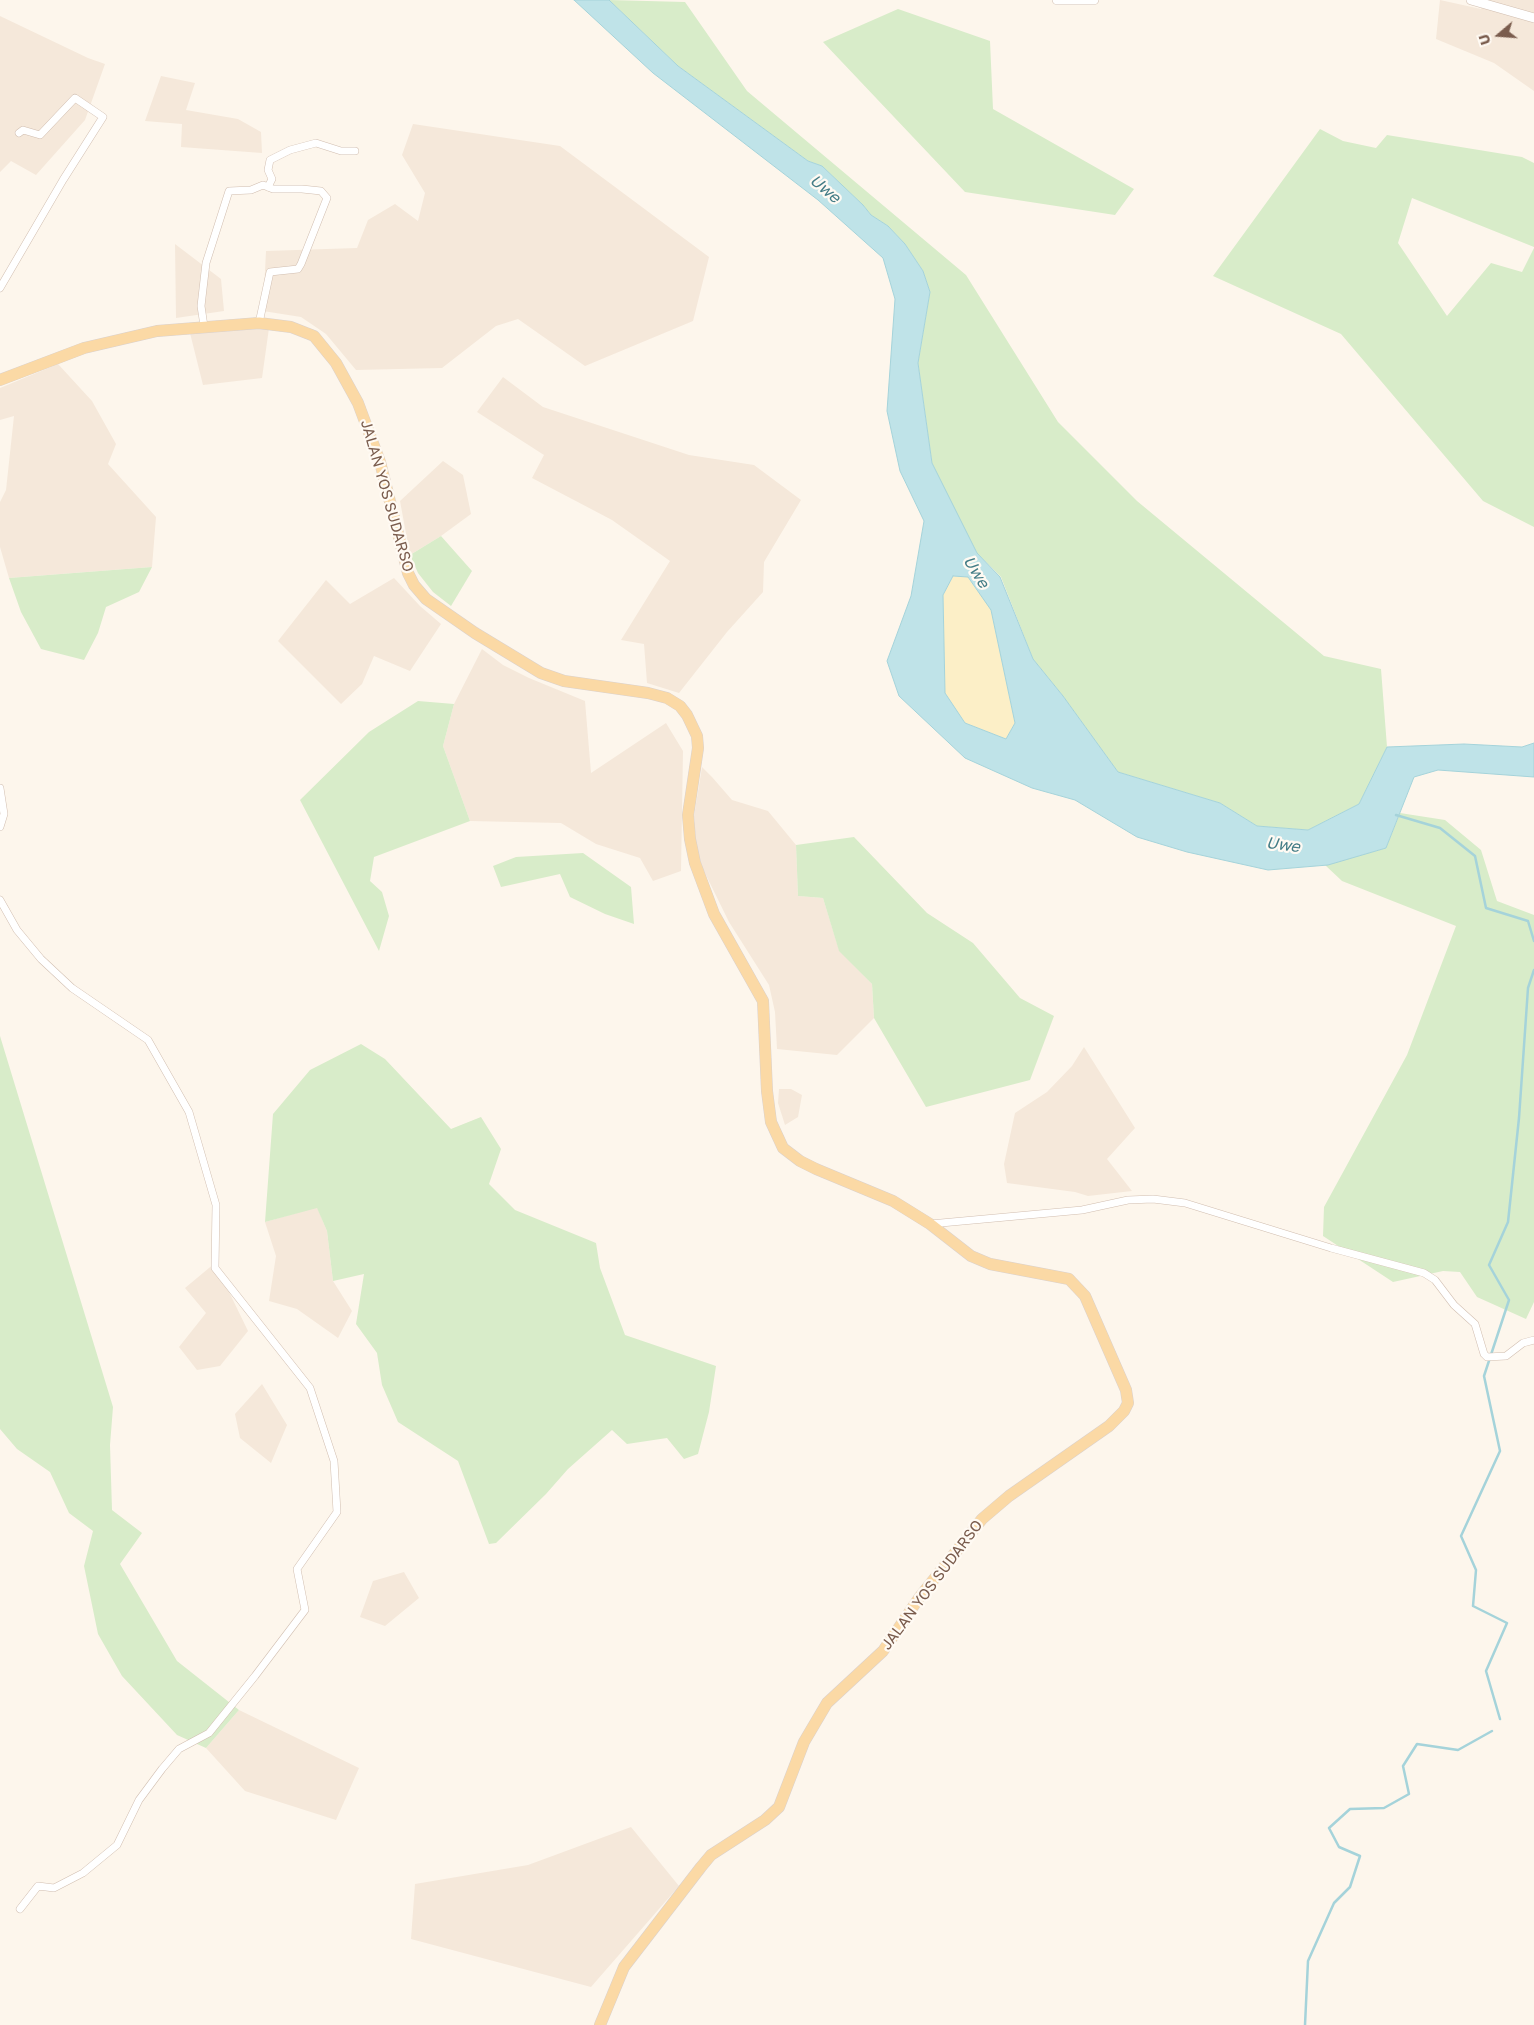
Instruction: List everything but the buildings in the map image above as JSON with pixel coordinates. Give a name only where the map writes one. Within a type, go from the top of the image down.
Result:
[{"type":"main road","name":"JALAN YOS SUDARSO","points":[[0,380],[84,348],[157,331],[259,323],[291,327],[314,336],[336,363],[358,403],[380,462],[408,573],[414,585],[426,599],[475,633],[541,673],[564,681],[657,695],[680,706],[687,715],[697,736],[698,748],[688,815],[690,839],[698,872],[714,914],[757,987],[763,1001],[767,1091],[771,1122],[783,1148],[800,1161],[893,1201],[930,1224],[960,1249],[990,1264],[1059,1276],[1074,1283],[1085,1296],[1126,1390],[1128,1403],[1124,1411],[1110,1426],[993,1508],[966,1538],[943,1570],[918,1598],[883,1651],[820,1711],[804,1742],[779,1807],[765,1820],[711,1855],[636,1950],[612,1994],[600,2025]]},
{"type":"street","points":[[1057,0],[1094,0]]},
{"type":"street","points":[[1471,0],[1534,18]]},
{"type":"street","points":[[0,288],[63,180],[103,117],[75,98],[40,135],[23,130],[20,132]]},
{"type":"street","points":[[268,187],[272,179],[268,170],[270,160],[290,150],[316,143],[341,151],[355,151]]},
{"type":"street","points":[[204,326],[201,306],[206,263],[229,191],[251,190],[264,185],[273,189],[302,188],[321,191],[327,198],[298,269],[270,272],[259,323]]},
{"type":"street","points":[[0,788],[4,814],[0,827]]},
{"type":"street","points":[[0,900],[17,930],[41,959],[72,988],[148,1040],[189,1112],[216,1205],[215,1268],[310,1388],[334,1461],[337,1512],[297,1569],[305,1610],[255,1676],[209,1733],[179,1749],[162,1768],[139,1800],[117,1845],[83,1873],[54,1888],[38,1886],[20,1909]]},
{"type":"street","points":[[930,1224],[1082,1210],[1128,1200],[1153,1199],[1185,1203],[1331,1248],[1424,1272],[1435,1280],[1454,1305],[1478,1327],[1484,1354],[1489,1357],[1506,1356],[1523,1343],[1534,1340]]},
{"type":"shaded area","points":[[1440,0],[1481,9],[1482,0],[1534,0],[1534,91],[1494,63],[1436,39]]},
{"type":"shaded area","points":[[0,16],[88,58],[105,64],[85,120],[36,175],[11,161],[0,172]]},
{"type":"shaded area","points":[[161,76],[195,83],[186,110],[238,119],[261,132],[262,153],[181,147],[182,124],[145,121]]},
{"type":"shaded area","points":[[413,124],[560,146],[709,257],[693,321],[585,366],[518,319],[496,326],[442,368],[356,370],[326,334],[301,317],[263,311],[266,251],[357,248],[368,220],[395,204],[418,221],[425,193],[402,155]]},
{"type":"shaded area","points":[[175,244],[221,279],[224,311],[176,318]]},
{"type":"shaded area","points":[[269,328],[262,378],[203,385],[190,333]]},
{"type":"shaded area","points":[[58,364],[92,401],[116,444],[108,464],[156,517],[152,567],[9,578],[0,547],[0,502],[6,490],[14,416],[0,420],[0,388]]},
{"type":"shaded area","points":[[503,377],[543,407],[689,455],[754,465],[801,500],[764,562],[763,592],[727,632],[679,693],[647,683],[644,644],[621,640],[670,561],[612,520],[532,478],[544,455],[477,412]]},
{"type":"shaded area","points":[[443,461],[463,475],[471,514],[441,536],[410,555],[400,501]]},
{"type":"shaded area","points":[[394,578],[420,606],[441,624],[410,671],[374,656],[362,684],[341,704],[278,641],[326,580],[350,604]]},
{"type":"shaded area","points":[[482,649],[503,665],[585,701],[591,773],[666,723],[683,751],[681,871],[653,881],[640,858],[596,844],[561,823],[470,821],[443,746],[454,704]]},
{"type":"shaded area","points":[[702,767],[732,800],[768,811],[796,845],[798,896],[823,898],[839,950],[872,984],[874,1018],[837,1055],[777,1049],[775,1012],[769,985],[729,922],[702,867],[696,845],[694,816]]},
{"type":"shaded area","points":[[1084,1047],[1135,1128],[1107,1159],[1132,1191],[1088,1196],[1075,1192],[1007,1183],[1004,1164],[1015,1113],[1047,1092],[1072,1066]]},
{"type":"shaded area","points":[[779,1089],[791,1089],[802,1095],[798,1117],[785,1125],[778,1103]]},
{"type":"shaded area","points":[[317,1207],[327,1231],[333,1281],[352,1311],[338,1338],[297,1309],[269,1301],[276,1256],[265,1222]]},
{"type":"shaded area","points":[[215,1263],[248,1331],[220,1366],[197,1370],[179,1347],[206,1313],[185,1288]]},
{"type":"shaded area","points":[[262,1384],[287,1425],[271,1463],[240,1438],[235,1414]]},
{"type":"shaded area","points":[[404,1572],[419,1598],[385,1626],[360,1617],[373,1581]]},
{"type":"shaded area","points":[[239,1710],[359,1768],[336,1820],[245,1791],[206,1748]]},
{"type":"shaded area","points":[[631,1827],[679,1886],[591,1987],[411,1939],[415,1884],[528,1865]]},
{"type":"green space","points":[[609,0],[685,2],[747,91],[966,275],[1058,422],[1137,501],[1324,656],[1381,669],[1387,747],[1359,804],[1308,830],[1257,826],[1220,803],[1118,772],[1063,696],[1033,659],[1001,577],[977,553],[953,509],[932,463],[918,363],[930,292],[923,271],[905,244],[888,226],[871,215],[822,166],[808,161],[678,66]]},
{"type":"green space","points":[[898,9],[990,41],[993,109],[1134,189],[1115,215],[965,192],[823,42]]},
{"type":"green space","points":[[1320,129],[1343,141],[1376,148],[1387,135],[1522,157],[1534,163],[1534,247],[1412,198],[1398,243],[1447,316],[1491,263],[1522,272],[1534,248],[1534,527],[1483,501],[1341,334],[1213,276]]},
{"type":"green space","points":[[441,536],[472,571],[451,606],[433,592],[418,573],[410,555]]},
{"type":"green space","points":[[152,567],[139,592],[106,607],[98,633],[84,660],[41,649],[21,612],[9,578]]},
{"type":"green space","points":[[418,701],[454,704],[443,746],[470,821],[374,857],[370,881],[382,892],[389,916],[379,951],[300,800],[369,732]]},
{"type":"green space","points":[[1400,813],[1445,820],[1481,850],[1497,901],[1534,915],[1534,1302],[1526,1319],[1477,1297],[1460,1272],[1443,1271],[1393,1282],[1323,1236],[1324,1207],[1407,1055],[1456,926],[1342,881],[1325,865],[1386,848]]},
{"type":"green space","points":[[854,837],[927,913],[973,943],[1020,998],[1054,1016],[1030,1080],[926,1107],[874,1018],[872,984],[839,951],[823,898],[798,896],[796,845]]},
{"type":"green space","points":[[583,853],[631,887],[634,924],[605,914],[570,897],[560,874],[501,887],[493,866],[516,857]]},
{"type":"green space","points":[[0,1036],[113,1407],[110,1445],[112,1510],[142,1533],[120,1564],[177,1661],[239,1710],[206,1748],[177,1735],[122,1676],[98,1634],[84,1566],[93,1531],[69,1513],[50,1472],[17,1449],[0,1429]]},
{"type":"green space","points":[[361,1044],[385,1059],[451,1129],[481,1117],[501,1149],[489,1184],[515,1210],[596,1243],[600,1268],[625,1335],[716,1366],[709,1412],[698,1454],[684,1459],[667,1438],[627,1444],[612,1430],[568,1469],[546,1494],[496,1543],[489,1544],[458,1461],[398,1422],[382,1385],[377,1353],[356,1324],[364,1274],[333,1281],[327,1231],[317,1208],[265,1222],[273,1114],[310,1070]]},
{"type":"sand","points":[[953,576],[968,577],[991,609],[1015,723],[1006,739],[965,723],[945,693],[943,595]]},
{"type":"water","name":"Uwe","points":[[574,0],[609,0],[678,66],[808,161],[822,166],[871,215],[888,226],[905,244],[923,271],[930,292],[918,363],[932,463],[977,553],[1000,577],[1033,659],[1063,696],[1118,772],[1220,803],[1257,826],[1308,830],[1359,804],[1387,747],[1464,744],[1522,747],[1534,743],[1534,777],[1438,770],[1414,777],[1386,848],[1328,865],[1268,870],[1187,852],[1137,837],[1075,800],[1032,788],[965,758],[899,696],[887,661],[911,596],[924,521],[900,471],[887,411],[895,299],[883,258],[818,200],[653,73]],"holes":[[[953,576],[968,577],[991,610],[1015,723],[1006,739],[965,723],[945,693],[943,595]]]},
{"type":"waterway","points":[[1396,815],[1440,828],[1475,856],[1486,908],[1528,921],[1534,941]]},
{"type":"waterway","points":[[1500,1719],[1486,1671],[1507,1623],[1473,1606],[1476,1570],[1461,1536],[1500,1451],[1484,1376],[1509,1300],[1489,1265],[1508,1222],[1519,1118],[1528,988],[1534,970]]},
{"type":"waterway","points":[[1305,2025],[1308,1961],[1334,1903],[1350,1887],[1360,1856],[1339,1847],[1329,1828],[1350,1809],[1384,1808],[1409,1794],[1403,1766],[1417,1744],[1458,1750],[1492,1731]]}]
